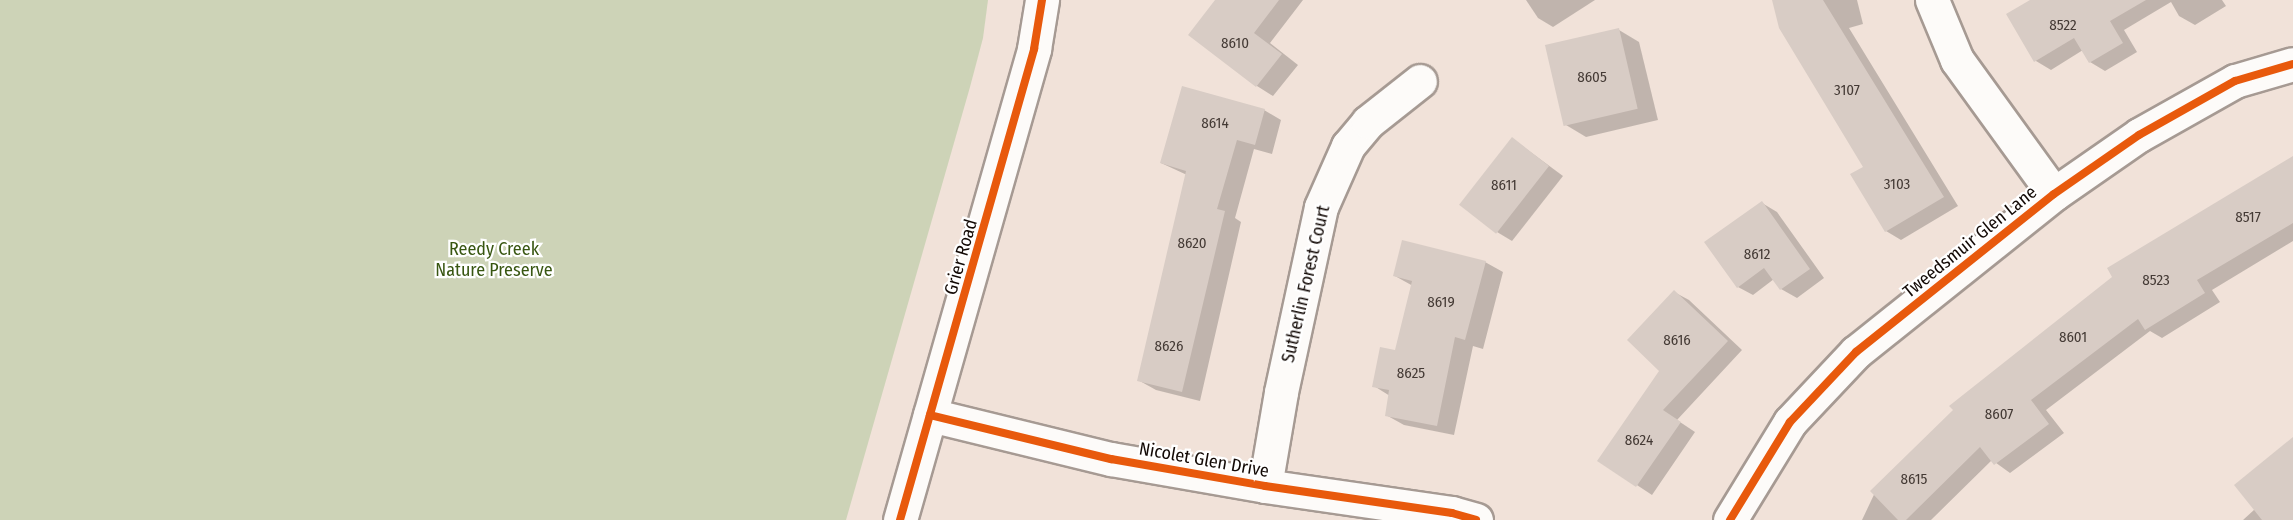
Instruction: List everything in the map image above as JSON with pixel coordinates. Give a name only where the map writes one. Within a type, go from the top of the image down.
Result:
[{"type":"street","name":"Grier Road","points":[[900,520],[1034,49],[1042,0]]},
{"type":"street","points":[[1932,0],[1957,60],[2054,194]]},
{"type":"street","name":"Tweedsmuir Glen Lane","points":[[1730,520],[1790,422],[1856,352],[2054,194],[2139,135],[2235,81],[2293,64]]},
{"type":"street","name":"Sutherlin Forest Court","points":[[1265,486],[1281,392],[1321,207],[1348,146],[1368,122],[1420,81]]},
{"type":"street","name":"Nicolet Glen Drive","points":[[930,415],[1111,459],[1265,486],[1452,513],[1476,520]]},
{"type":"green space","name":"Reedy Creek Nature Preserve","points":[[0,0],[988,0],[983,38],[970,87],[846,520],[0,520]]},
{"type":"building","points":[[1215,0],[1279,0],[1254,33],[1282,54],[1256,87],[1188,35]]},
{"type":"building","points":[[1772,0],[1823,0],[1944,197],[1885,232],[1850,174],[1863,167],[1779,28]]},
{"type":"building","points":[[2030,0],[2146,0],[2110,21],[2123,43],[2089,63],[2074,38],[2034,62],[2006,14]]},
{"type":"building","points":[[1619,28],[1638,109],[1564,126],[1545,45]]},
{"type":"building","points":[[1182,86],[1265,109],[1255,145],[1237,140],[1217,209],[1225,211],[1182,392],[1137,381],[1186,171],[1160,163]]},
{"type":"building","points":[[1512,137],[1549,166],[1496,234],[1459,205]]},
{"type":"building","points":[[2293,156],[2293,223],[2197,280],[2205,293],[2145,330],[2138,319],[2031,400],[2049,424],[1994,465],[1980,447],[1906,520],[1898,520],[1870,491],[1953,410],[1949,406],[2112,277],[2107,268]]},
{"type":"building","points":[[1762,201],[1810,269],[1780,290],[1764,268],[1737,288],[1704,242]]},
{"type":"building","points":[[1402,240],[1486,261],[1465,340],[1455,337],[1437,426],[1385,416],[1389,390],[1372,387],[1380,347],[1395,350],[1412,281],[1393,276]]},
{"type":"building","points":[[1674,290],[1728,341],[1663,410],[1681,422],[1636,487],[1597,461],[1659,371],[1627,340]]},
{"type":"building","points":[[2293,437],[2293,520],[2262,520],[2234,485]]},
{"type":"cycle path","points":[[900,520],[1034,49],[1042,0]]},
{"type":"cycle path","points":[[1730,520],[1790,422],[1856,352],[2054,194],[2139,135],[2235,81],[2293,64]]},
{"type":"cycle path","points":[[930,415],[1111,459],[1265,486],[1452,513],[1476,520]]}]
